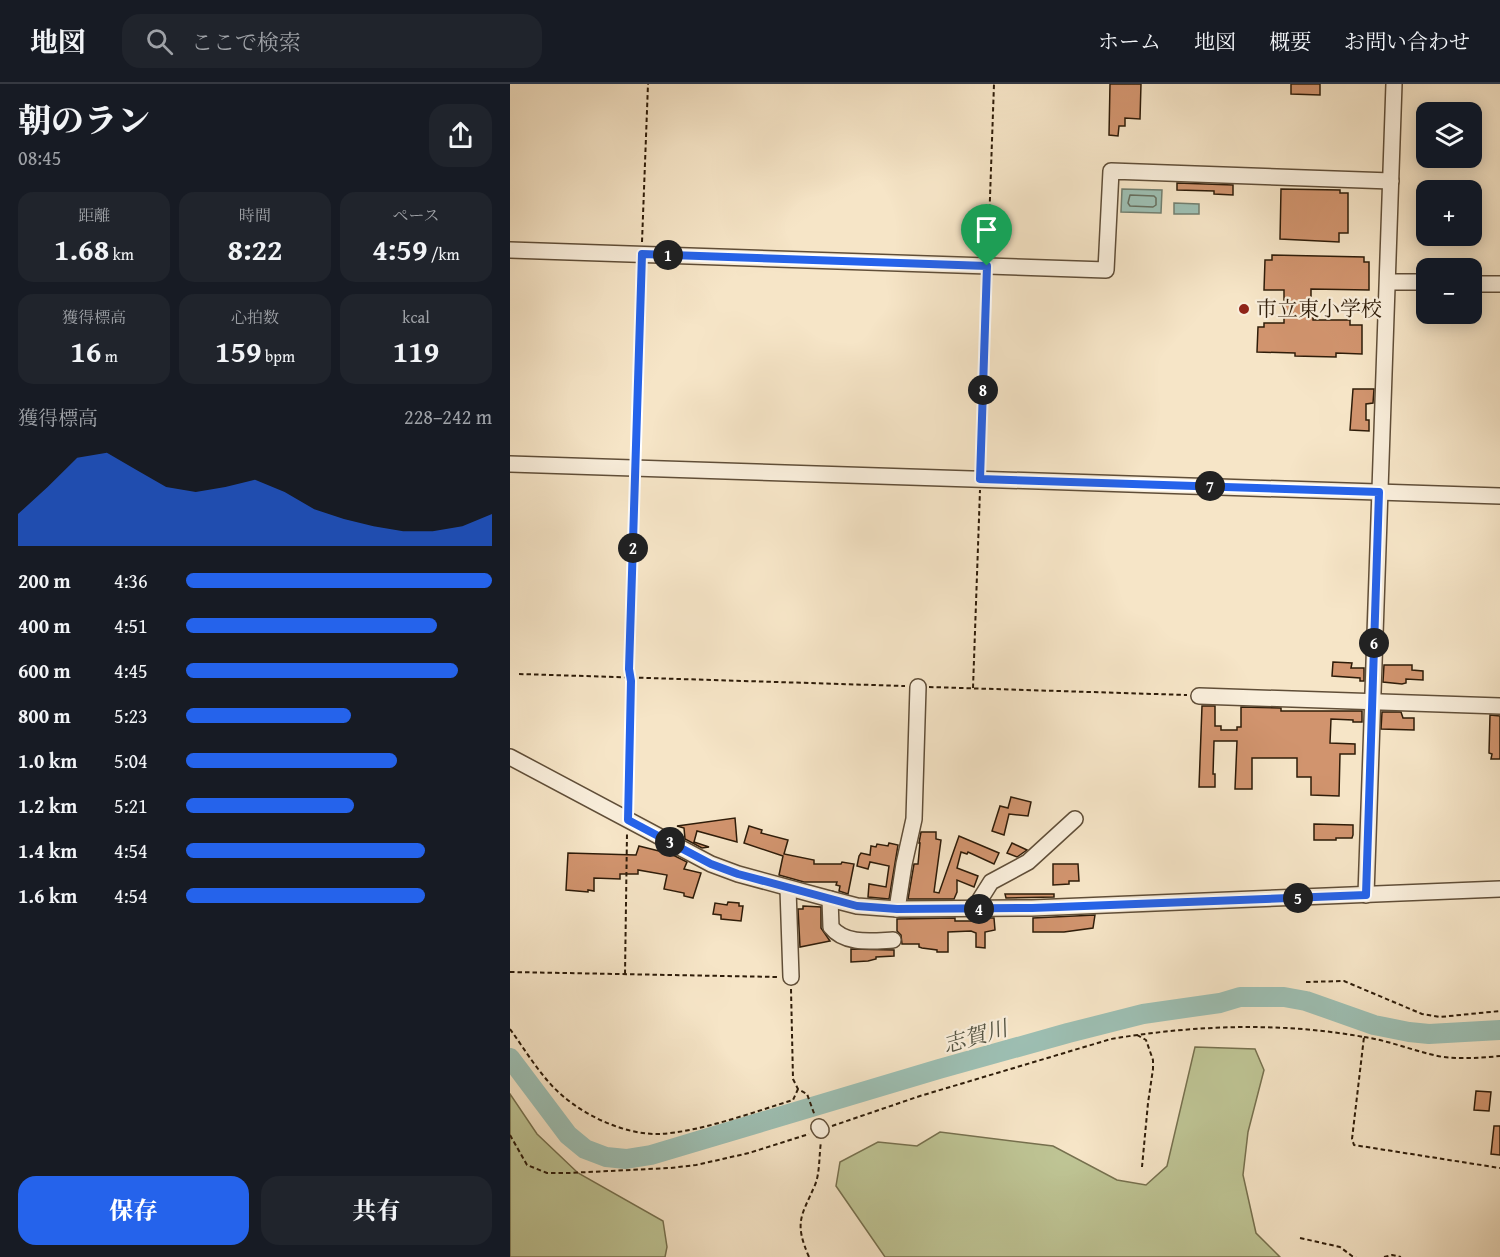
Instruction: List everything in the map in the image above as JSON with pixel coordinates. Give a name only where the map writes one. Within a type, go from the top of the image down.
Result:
[{"type":"street","points":[[1366,895],[1379,492],[1389,282],[1394,84]]},
{"type":"street","points":[[510,250],[1106,270],[1112,171],[1391,181]]},
{"type":"street","points":[[1389,282],[1416,282]]},
{"type":"street","points":[[1482,284],[1500,284]]},
{"type":"street","points":[[510,464],[1500,496]]},
{"type":"street","points":[[897,909],[914,819],[918,687]]},
{"type":"street","points":[[1199,696],[1500,706]]},
{"type":"street","points":[[510,757],[711,864],[788,889],[857,906],[897,909],[974,909],[1500,890]]},
{"type":"street","points":[[974,909],[992,882],[1028,862],[1075,819]]},
{"type":"street","points":[[788,889],[791,978]]},
{"type":"street","points":[[830,899],[831,927],[843,938],[860,941],[893,940]]},
{"type":"path","points":[[625,974],[635,468],[648,84]]},
{"type":"path","points":[[973,688],[994,84]]},
{"type":"path","points":[[519,674],[1199,696]]},
{"type":"path","points":[[510,972],[791,978],[793,1073],[798,1089],[793,1100],[740,1116],[660,1134],[638,1131],[610,1124],[564,1097],[544,1075],[510,1029]]},
{"type":"path","points":[[1306,982],[1344,981],[1422,1014],[1440,1017],[1500,1011]]},
{"type":"path","points":[[510,1135],[528,1165],[547,1173],[696,1165],[749,1152],[1086,1045],[1137,1035],[1234,1027],[1277,1027],[1328,1031],[1383,1040],[1442,1056],[1466,1058],[1500,1056]]},
{"type":"path","points":[[1137,1035],[1146,1040],[1153,1060],[1142,1167]]},
{"type":"path","points":[[1364,1037],[1352,1139],[1354,1145],[1500,1168]]},
{"type":"path","points":[[798,1089],[804,1091],[809,1098],[820,1129],[816,1183],[809,1194],[800,1224],[801,1238],[809,1257]]},
{"type":"path","points":[[1300,1238],[1340,1247],[1356,1257]]},
{"type":"path","points":[[1384,1257],[1401,1257]]},
{"type":"green space","points":[[1195,1047],[1255,1049],[1264,1070],[1248,1132],[1243,1175],[1256,1233],[1280,1257],[885,1257],[836,1186],[840,1162],[878,1142],[917,1146],[940,1132],[1053,1146],[1117,1180],[1146,1185],[1167,1166]]},
{"type":"green space","points":[[510,1094],[537,1134],[578,1173],[663,1221],[667,1247],[665,1257],[510,1257]]},
{"type":"water","points":[[1122,189],[1162,190],[1161,213],[1121,212]]},
{"type":"water","points":[[1174,203],[1199,204],[1199,214],[1174,214]]},
{"type":"building","points":[[1110,84],[1141,84],[1140,119],[1125,118],[1125,126],[1119,126],[1118,136],[1109,135]]},
{"type":"building","points":[[1291,84],[1320,84],[1320,95],[1291,94]]},
{"type":"building","points":[[1177,183],[1233,185],[1233,195],[1214,194],[1214,191],[1177,190]]},
{"type":"building","points":[[1281,189],[1340,190],[1340,193],[1348,193],[1348,233],[1339,233],[1339,242],[1280,239]]},
{"type":"building","points":[[1272,255],[1364,257],[1364,262],[1369,262],[1369,290],[1311,289],[1313,320],[1350,320],[1350,325],[1362,325],[1362,354],[1336,353],[1336,357],[1257,352],[1258,327],[1264,327],[1264,323],[1284,323],[1284,290],[1264,290],[1265,260],[1272,260]]},
{"type":"building","points":[[1353,389],[1374,389],[1373,403],[1366,404],[1369,431],[1350,430]]},
{"type":"building","points":[[1333,662],[1352,663],[1351,668],[1364,668],[1364,681],[1360,681],[1360,678],[1332,676]]},
{"type":"building","points":[[1384,665],[1412,665],[1412,670],[1423,671],[1423,680],[1406,679],[1406,683],[1402,684],[1383,682]]},
{"type":"building","points":[[1202,706],[1215,706],[1215,726],[1221,726],[1221,730],[1237,730],[1237,727],[1241,727],[1241,707],[1281,708],[1281,711],[1362,711],[1362,722],[1331,719],[1330,743],[1355,744],[1355,754],[1340,754],[1339,796],[1311,795],[1311,777],[1297,777],[1297,758],[1252,758],[1252,789],[1235,789],[1237,741],[1214,741],[1215,787],[1199,787]]},
{"type":"building","points":[[1382,712],[1401,712],[1403,718],[1414,718],[1414,730],[1381,729]]},
{"type":"building","points":[[1490,715],[1500,716],[1500,759],[1491,759],[1492,754],[1489,753]]},
{"type":"building","points":[[1011,797],[1031,802],[1028,816],[1009,814],[1004,835],[992,831],[1000,806],[1008,808]]},
{"type":"building","points":[[735,818],[737,842],[697,831],[694,842],[709,847],[702,848],[685,839],[684,828],[677,826]]},
{"type":"building","points":[[1314,824],[1353,825],[1353,835],[1352,838],[1314,840]]},
{"type":"building","points":[[749,826],[762,830],[761,833],[788,840],[784,854],[814,860],[814,864],[841,864],[842,862],[854,864],[848,894],[839,891],[840,886],[836,885],[837,882],[804,882],[779,875],[783,856],[744,843]]},
{"type":"building","points":[[921,832],[936,832],[936,839],[941,840],[934,892],[939,893],[959,836],[999,853],[994,864],[968,852],[967,854],[961,852],[957,868],[978,876],[974,887],[957,880],[957,892],[954,899],[908,899],[914,864],[918,864]]},
{"type":"building","points":[[889,843],[898,845],[889,899],[868,897],[869,884],[886,887],[889,866],[870,862],[868,869],[857,866],[859,856],[861,853],[870,855],[871,846],[876,847],[877,844],[888,846]]},
{"type":"building","points":[[1012,843],[1027,850],[1017,857],[1007,853]]},
{"type":"building","points":[[639,846],[671,854],[687,862],[684,869],[701,873],[693,898],[684,896],[684,893],[664,889],[667,875],[638,870],[638,874],[620,874],[620,879],[594,878],[594,891],[566,890],[568,853],[636,855]]},
{"type":"building","points":[[1053,864],[1078,864],[1079,881],[1053,885]]},
{"type":"building","points":[[1005,894],[1054,894],[1054,897],[1006,898]]},
{"type":"building","points":[[728,902],[739,903],[739,906],[743,906],[741,921],[721,919],[721,915],[713,914],[715,903],[727,905]]},
{"type":"building","points":[[803,906],[821,907],[821,928],[830,941],[800,947],[798,909],[803,909]]},
{"type":"building","points":[[1095,915],[1093,928],[1064,932],[1033,932],[1033,918]]},
{"type":"building","points":[[955,918],[955,921],[971,921],[971,918],[994,918],[995,930],[985,932],[985,948],[976,947],[976,933],[971,931],[948,932],[948,952],[937,952],[937,950],[919,947],[919,944],[902,944],[901,935],[897,931],[897,919]]},
{"type":"building","points":[[851,949],[894,950],[894,956],[851,962]]},
{"type":"building","points":[[1476,1091],[1491,1092],[1489,1111],[1474,1110]]},
{"type":"building","points":[[1494,1126],[1500,1126],[1500,1155],[1491,1154]]},
{"type":"waterway","name":"志賀川","points":[[510,1058],[568,1135],[585,1149],[606,1157],[626,1159],[651,1155],[1068,1033],[1143,1014],[1220,1003],[1240,997],[1284,997],[1306,1001],[1374,1025],[1409,1032],[1429,1034],[1500,1030]]},
{"type":"place","name":"市立東小学校","points":[[1244,309]]},
{"type":"route","points":[[642,254],[987,266],[980,479],[1379,492],[1366,895],[1032,908],[897,909],[857,906],[788,889],[711,864],[628,820],[631,681],[629,669],[642,254]]}]
